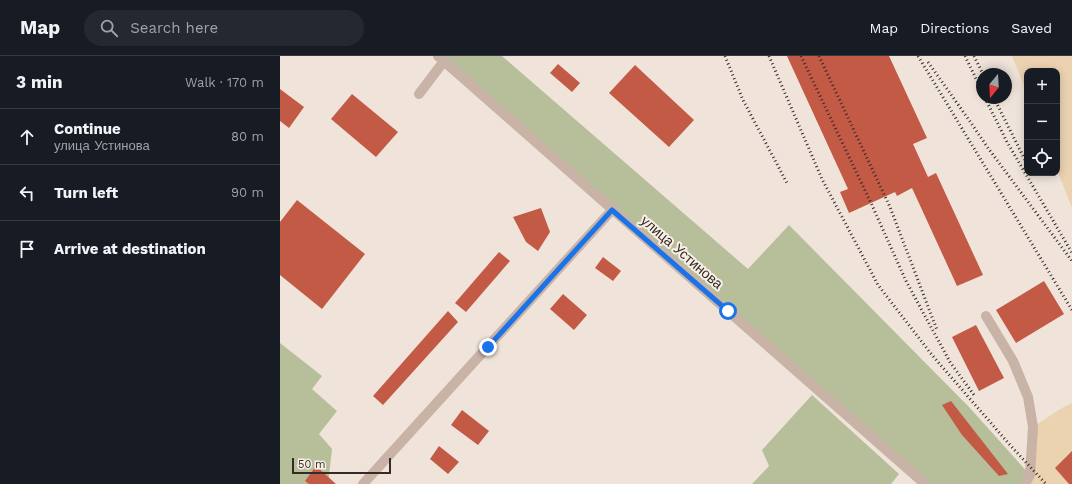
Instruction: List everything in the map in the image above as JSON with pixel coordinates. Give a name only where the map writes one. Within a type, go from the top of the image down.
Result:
[{"type":"street","points":[[419,94],[441,59]]},
{"type":"street","name":"улица Устинова","points":[[441,59],[925,484]]},
{"type":"street","points":[[363,484],[612,210]]},
{"type":"street","points":[[986,316],[1013,361],[1028,397],[1033,427],[1030,475],[1025,484]]},
{"type":"green space","points":[[438,56],[502,56],[748,269],[789,225],[969,407],[1030,475],[1025,484],[925,484]]},
{"type":"green space","points":[[280,343],[322,376],[312,389],[337,411],[319,434],[332,449],[328,484],[280,484]]},
{"type":"green space","points":[[812,395],[899,474],[891,484],[752,484],[769,466],[762,450]]},
{"type":"sand","points":[[1012,56],[1072,56],[1072,208],[1059,176],[1060,68],[1024,68],[1024,86]]},
{"type":"sand","points":[[1072,403],[1072,484],[1025,484],[1033,427]]},
{"type":"building","points":[[787,56],[889,56],[927,138],[913,144],[928,177],[936,173],[983,275],[957,286],[912,188],[897,196],[895,192],[849,213],[840,192],[848,189]]},
{"type":"building","points":[[558,64],[580,83],[572,92],[550,73]]},
{"type":"building","points":[[635,65],[694,120],[669,147],[609,93]]},
{"type":"building","points":[[280,89],[304,107],[289,128],[280,121]]},
{"type":"building","points":[[352,94],[398,132],[376,157],[331,119]]},
{"type":"building","points":[[297,200],[365,254],[322,309],[280,275],[280,222]]},
{"type":"building","points":[[541,208],[550,232],[538,251],[526,242],[513,217]]},
{"type":"building","points":[[499,252],[510,261],[466,312],[455,303]]},
{"type":"building","points":[[603,257],[621,271],[613,281],[595,268]]},
{"type":"building","points":[[1044,281],[1064,314],[1016,343],[996,310]]},
{"type":"building","points":[[563,294],[587,315],[574,330],[550,309]]},
{"type":"building","points":[[448,311],[458,322],[383,405],[373,396]]},
{"type":"building","points":[[976,325],[1004,378],[979,391],[952,337]]},
{"type":"building","points":[[951,401],[1008,474],[999,476],[962,435],[942,405]]},
{"type":"building","points":[[462,410],[489,431],[478,445],[451,425]]},
{"type":"building","points":[[439,446],[459,462],[448,474],[430,459]]},
{"type":"building","points":[[1072,451],[1072,484],[1069,484],[1055,468]]},
{"type":"building","points":[[316,466],[336,484],[309,484],[305,481]]},
{"type":"railway","points":[[725,56],[743,100],[787,183]]},
{"type":"railway","points":[[769,56],[822,179],[878,285],[932,355],[1046,484]]},
{"type":"railway","points":[[801,56],[871,203],[906,281],[950,362],[974,395]]},
{"type":"railway","points":[[819,56],[890,207],[937,330]]},
{"type":"railway","points":[[918,56],[1072,310]]},
{"type":"railway","points":[[965,56],[976,79]]},
{"type":"railway","points":[[974,56],[980,68]]},
{"type":"railway","points":[[928,62],[988,148],[1072,261]]},
{"type":"railway","points":[[988,104],[1007,142],[1072,253]]},
{"type":"railway","points":[[997,104],[1024,158]]},
{"type":"route","points":[[488,347],[612,210],[728,311]]}]
